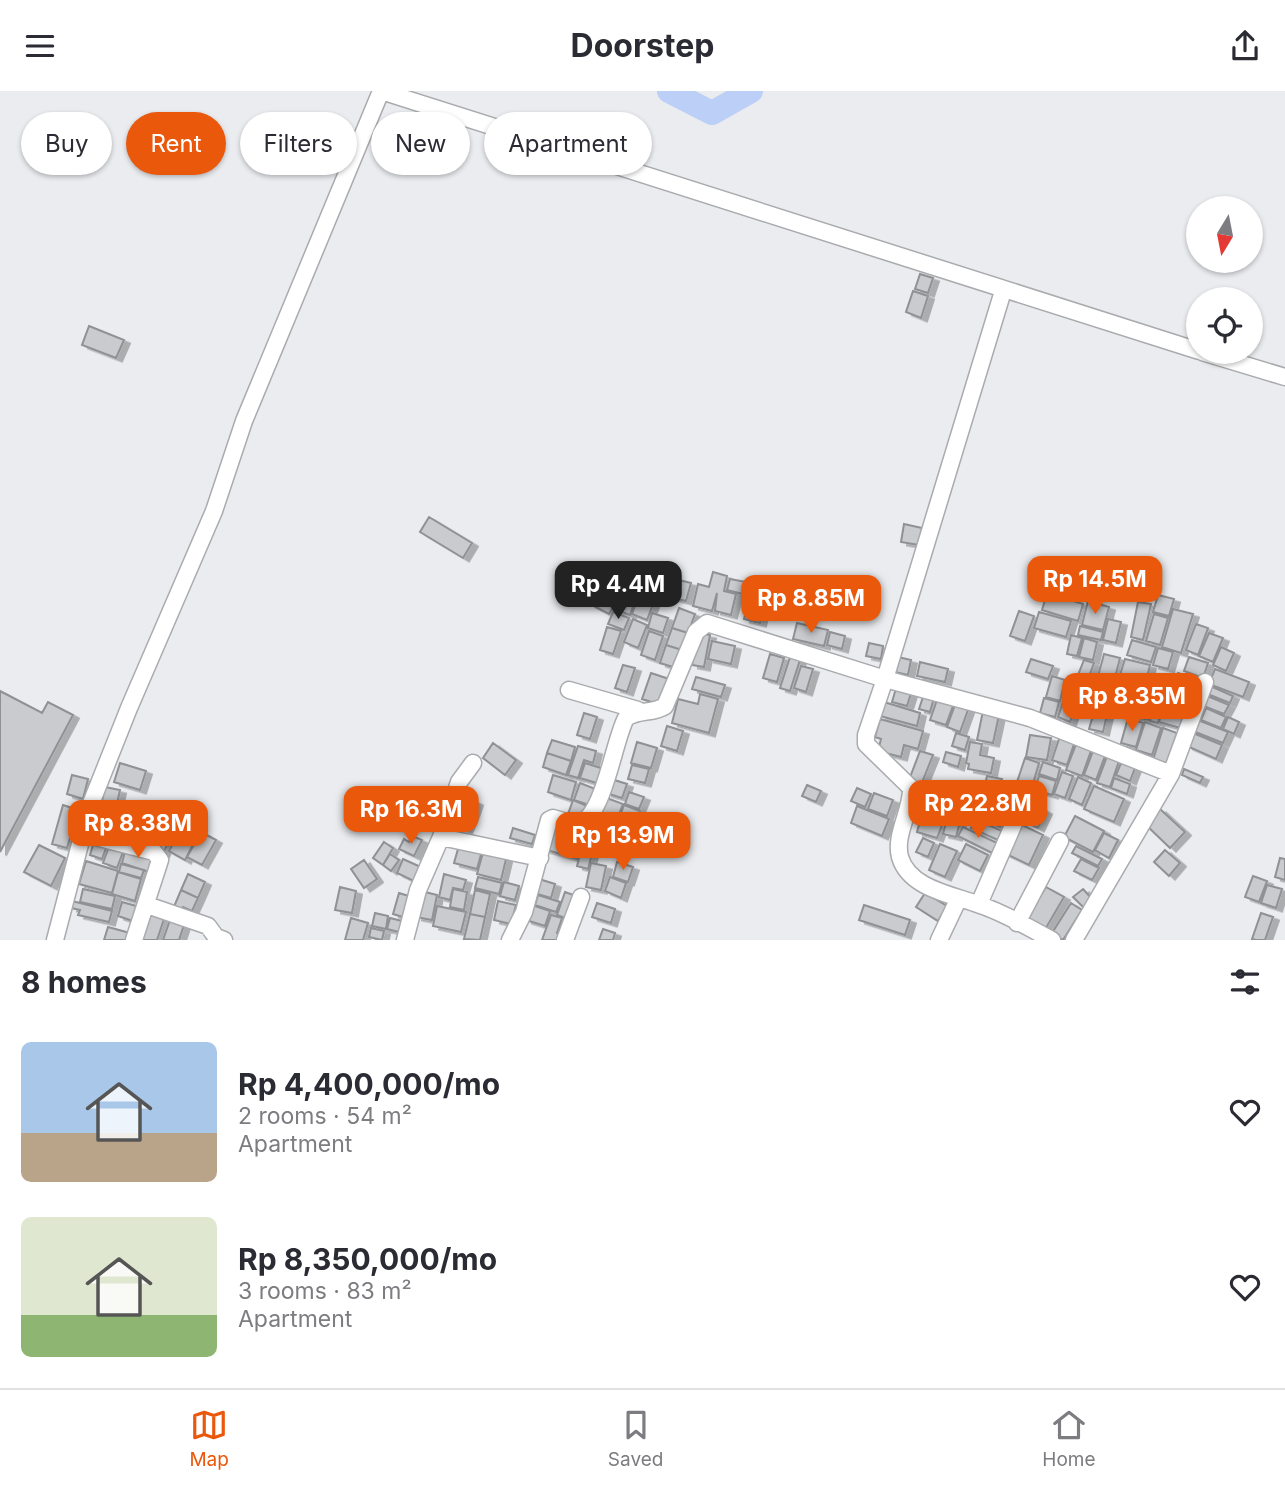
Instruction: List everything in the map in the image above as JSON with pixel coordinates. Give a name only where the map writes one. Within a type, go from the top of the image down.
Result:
[{"type":"street","points":[[55,940],[90,806],[214,510],[244,421],[381,91],[1003,291],[1186,347]]},
{"type":"street","points":[[1003,291],[866,735],[866,744],[911,788],[900,857],[919,882],[958,900],[979,904],[1052,940]]},
{"type":"street","points":[[1242,364],[1285,377]]},
{"type":"street","points":[[569,690],[638,710],[657,710],[665,706],[696,632],[707,623],[885,679],[1030,718],[1171,774]]},
{"type":"street","points":[[1074,940],[1171,774],[1205,682]]},
{"type":"street","points":[[512,939],[524,912],[547,824],[551,818],[576,825],[589,819],[597,805],[620,730],[626,718],[638,710]]},
{"type":"street","points":[[405,940],[418,890],[441,837],[459,782],[473,763]]},
{"type":"street","points":[[979,904],[1028,791]]},
{"type":"street","points":[[84,834],[154,852],[159,856],[160,864],[134,940]]},
{"type":"street","points":[[441,837],[540,858]]},
{"type":"street","points":[[1017,923],[1060,841]]},
{"type":"street","points":[[565,940],[581,897]]},
{"type":"street","points":[[939,940],[958,900]]},
{"type":"street","points":[[147,905],[208,926],[216,937],[225,940]]},
{"type":"building","points":[[920,274],[933,278],[928,293],[915,289]]},
{"type":"building","points":[[913,291],[928,296],[921,318],[906,312]]},
{"type":"building","points":[[89,326],[124,340],[116,358],[82,345]]},
{"type":"building","points":[[429,517],[472,543],[463,558],[420,532]]},
{"type":"building","points":[[904,524],[922,528],[919,545],[901,542]]},
{"type":"building","points":[[713,572],[727,576],[724,591],[736,594],[731,615],[715,611],[717,593],[712,611],[693,606],[698,584],[709,587]]},
{"type":"building","points":[[675,579],[691,583],[686,601],[670,597]]},
{"type":"building","points":[[730,579],[746,582],[743,594],[727,590]]},
{"type":"building","points":[[753,586],[768,589],[760,623],[744,619]]},
{"type":"building","points":[[599,588],[618,599],[609,614],[590,604]]},
{"type":"building","points":[[1047,593],[1083,604],[1078,621],[1042,610]]},
{"type":"building","points":[[621,595],[635,600],[630,615],[616,610]]},
{"type":"building","points":[[1158,595],[1174,599],[1169,616],[1153,612]]},
{"type":"building","points":[[638,598],[653,604],[647,620],[632,614]]},
{"type":"building","points":[[1088,601],[1109,607],[1103,630],[1082,625]]},
{"type":"building","points":[[1138,602],[1151,604],[1143,640],[1131,637]]},
{"type":"building","points":[[679,608],[695,614],[688,633],[672,628]]},
{"type":"building","points":[[1173,609],[1193,614],[1181,653],[1162,647]]},
{"type":"building","points":[[1019,611],[1034,616],[1025,641],[1010,636]]},
{"type":"building","points":[[613,612],[629,618],[624,630],[608,624]]},
{"type":"building","points":[[1039,612],[1071,621],[1066,637],[1034,628]]},
{"type":"building","points":[[652,613],[668,618],[663,633],[648,628]]},
{"type":"building","points":[[1154,614],[1168,618],[1160,645],[1146,641]]},
{"type":"building","points":[[633,619],[647,625],[638,648],[624,642]]},
{"type":"building","points":[[1108,619],[1121,622],[1116,643],[1103,640]]},
{"type":"building","points":[[797,623],[828,630],[824,646],[793,639]]},
{"type":"building","points":[[1196,624],[1208,628],[1198,655],[1186,650]]},
{"type":"building","points":[[1080,626],[1103,632],[1101,640],[1078,635]]},
{"type":"building","points":[[607,627],[621,631],[613,654],[600,650]]},
{"type":"building","points":[[672,628],[688,633],[682,650],[666,645]]},
{"type":"building","points":[[649,631],[663,636],[655,660],[641,655]]},
{"type":"building","points":[[830,632],[845,636],[842,649],[827,645]]},
{"type":"building","points":[[698,633],[710,635],[704,667],[692,665]]},
{"type":"building","points":[[1209,633],[1223,638],[1213,662],[1199,656]]},
{"type":"building","points":[[1071,635],[1082,638],[1077,656],[1067,654]]},
{"type":"building","points":[[1084,638],[1097,642],[1093,660],[1079,657]]},
{"type":"building","points":[[1132,640],[1156,647],[1151,662],[1127,655]]},
{"type":"building","points":[[712,641],[735,646],[731,664],[708,659]]},
{"type":"building","points":[[869,643],[883,646],[881,659],[866,656]]},
{"type":"building","points":[[666,645],[682,650],[676,668],[660,663]]},
{"type":"building","points":[[1221,647],[1234,653],[1226,671],[1213,665]]},
{"type":"building","points":[[1158,648],[1173,652],[1168,669],[1153,665]]},
{"type":"building","points":[[770,654],[784,658],[777,682],[763,678]]},
{"type":"building","points":[[1104,654],[1120,658],[1113,685],[1097,680]]},
{"type":"building","points":[[790,657],[800,660],[790,691],[780,688]]},
{"type":"building","points":[[898,657],[911,660],[908,675],[895,672]]},
{"type":"building","points":[[1189,657],[1208,663],[1203,678],[1184,671]]},
{"type":"building","points":[[1031,659],[1053,666],[1048,679],[1026,672]]},
{"type":"building","points":[[1125,659],[1150,665],[1146,682],[1120,675]]},
{"type":"building","points":[[1084,660],[1094,663],[1088,679],[1078,675]]},
{"type":"building","points":[[920,662],[948,669],[945,682],[917,676]]},
{"type":"building","points":[[623,665],[635,668],[627,692],[615,688]]},
{"type":"building","points":[[801,666],[813,669],[806,692],[794,688]]},
{"type":"building","points":[[1215,669],[1249,682],[1243,697],[1209,684]]},
{"type":"building","points":[[651,673],[672,680],[664,706],[642,699]]},
{"type":"building","points":[[1178,673],[1199,680],[1194,694],[1173,687]]},
{"type":"building","points":[[1052,676],[1065,680],[1060,701],[1046,697]]},
{"type":"building","points":[[696,677],[725,685],[721,697],[692,689]]},
{"type":"building","points":[[1070,681],[1083,685],[1070,722],[1058,717]]},
{"type":"building","points":[[1097,684],[1115,689],[1110,710],[1092,705]]},
{"type":"building","points":[[897,685],[912,690],[907,706],[892,702]]},
{"type":"building","points":[[1208,685],[1233,696],[1230,703],[1205,693]]},
{"type":"building","points":[[1172,689],[1190,695],[1185,710],[1167,704]]},
{"type":"building","points":[[0,691],[42,713],[48,702],[73,715],[0,852]]},
{"type":"building","points":[[925,691],[935,694],[930,712],[919,709]]},
{"type":"building","points":[[1139,693],[1156,697],[1149,720],[1133,716]]},
{"type":"building","points":[[700,694],[718,699],[709,733],[672,723],[678,699],[698,704]]},
{"type":"building","points":[[1205,695],[1229,705],[1224,714],[1201,705]]},
{"type":"building","points":[[938,697],[954,703],[946,725],[930,720]]},
{"type":"building","points":[[1044,698],[1059,702],[1055,717],[1040,713]]},
{"type":"building","points":[[884,702],[920,713],[917,726],[880,716]]},
{"type":"building","points":[[956,702],[969,707],[960,732],[947,727]]},
{"type":"building","points":[[1155,703],[1162,705],[1158,723],[1150,721]]},
{"type":"building","points":[[1164,705],[1189,712],[1184,729],[1159,722]]},
{"type":"building","points":[[1206,708],[1226,717],[1221,728],[1201,720]]},
{"type":"building","points":[[983,711],[999,715],[993,743],[977,740]]},
{"type":"building","points":[[1094,712],[1107,715],[1103,732],[1089,729]]},
{"type":"building","points":[[584,713],[597,717],[590,739],[577,735]]},
{"type":"building","points":[[1228,717],[1239,722],[1234,734],[1223,729]]},
{"type":"building","points":[[1128,718],[1143,723],[1136,747],[1121,743]]},
{"type":"building","points":[[880,719],[923,731],[918,749],[904,745],[901,757],[878,751],[881,739],[875,737]]},
{"type":"building","points":[[1198,720],[1228,732],[1223,743],[1193,731]]},
{"type":"building","points":[[1145,722],[1161,728],[1152,755],[1136,750]]},
{"type":"building","points":[[667,726],[683,731],[677,751],[661,746]]},
{"type":"building","points":[[1163,728],[1177,733],[1166,765],[1153,760]]},
{"type":"building","points":[[956,733],[969,737],[965,750],[952,746]]},
{"type":"building","points":[[1061,733],[1076,738],[1067,765],[1052,760]]},
{"type":"building","points":[[1193,733],[1222,745],[1216,759],[1187,746]]},
{"type":"building","points":[[1030,735],[1051,738],[1047,760],[1026,757]]},
{"type":"building","points":[[552,740],[575,747],[571,761],[547,753]]},
{"type":"building","points":[[637,742],[657,748],[651,768],[631,763]]},
{"type":"building","points":[[970,742],[982,744],[980,755],[994,758],[991,773],[968,769],[969,764],[966,763]]},
{"type":"building","points":[[1077,742],[1092,748],[1082,776],[1066,770]]},
{"type":"building","points":[[493,743],[516,760],[505,775],[483,758]]},
{"type":"building","points":[[578,746],[596,751],[593,763],[584,760],[578,778],[568,775]]},
{"type":"building","points":[[920,751],[933,755],[921,785],[909,780]]},
{"type":"building","points":[[1093,751],[1105,756],[1096,780],[1084,775]]},
{"type":"building","points":[[946,752],[961,756],[958,767],[943,762]]},
{"type":"building","points":[[547,753],[571,761],[566,775],[543,767]]},
{"type":"building","points":[[1108,754],[1120,758],[1110,787],[1097,783]]},
{"type":"building","points":[[1025,758],[1039,763],[1032,787],[1017,782]]},
{"type":"building","points":[[1043,762],[1060,768],[1057,780],[1039,774]]},
{"type":"building","points":[[120,763],[146,771],[140,790],[114,782]]},
{"type":"building","points":[[585,763],[604,769],[600,784],[580,778]]},
{"type":"building","points":[[1121,763],[1135,768],[1130,781],[1116,775]]},
{"type":"building","points":[[632,765],[649,769],[645,783],[628,779]]},
{"type":"building","points":[[1184,769],[1203,777],[1200,783],[1182,775]]},
{"type":"building","points":[[1062,772],[1073,776],[1065,798],[1054,794]]},
{"type":"building","points":[[72,775],[88,779],[83,799],[67,794]]},
{"type":"building","points":[[553,775],[576,782],[571,800],[548,792]]},
{"type":"building","points":[[987,776],[1002,779],[1001,783],[1023,793],[1015,810],[996,802],[994,813],[979,810]]},
{"type":"building","points":[[1039,776],[1056,781],[1052,795],[1035,790]]},
{"type":"building","points":[[1078,777],[1091,783],[1082,805],[1069,799]]},
{"type":"building","points":[[1114,778],[1130,784],[1127,794],[1111,788]]},
{"type":"building","points":[[611,779],[627,784],[622,798],[606,793]]},
{"type":"building","points":[[929,782],[947,787],[944,795],[926,790]]},
{"type":"building","points":[[580,783],[598,790],[592,806],[574,800]]},
{"type":"building","points":[[807,785],[821,791],[816,802],[802,796]]},
{"type":"building","points":[[1094,786],[1124,799],[1114,822],[1084,809]]},
{"type":"building","points":[[105,787],[120,790],[116,808],[101,805]]},
{"type":"building","points":[[857,788],[871,794],[865,807],[851,801]]},
{"type":"building","points":[[924,790],[948,798],[944,812],[919,804]]},
{"type":"building","points":[[629,792],[644,797],[639,809],[625,804]]},
{"type":"building","points":[[874,793],[893,800],[887,816],[868,809]]},
{"type":"building","points":[[463,796],[477,802],[474,811],[459,805]]},
{"type":"building","points":[[952,796],[977,805],[972,820],[947,811]]},
{"type":"building","points":[[604,797],[623,804],[617,819],[598,811]]},
{"type":"building","points":[[573,800],[587,806],[581,822],[567,817]]},
{"type":"building","points":[[163,802],[179,808],[175,817],[159,810]]},
{"type":"building","points":[[1029,802],[1046,811],[1038,828],[1020,819]]},
{"type":"building","points":[[63,805],[78,810],[67,848],[52,844]]},
{"type":"building","points":[[459,805],[474,811],[466,830],[451,824]]},
{"type":"building","points":[[624,805],[640,811],[635,825],[619,819]]},
{"type":"building","points":[[857,806],[889,819],[882,836],[851,823]]},
{"type":"building","points":[[922,807],[941,813],[939,820],[920,814]]},
{"type":"building","points":[[1160,809],[1185,832],[1170,848],[1145,824]]},
{"type":"building","points":[[140,811],[155,816],[152,826],[137,822]]},
{"type":"building","points":[[982,811],[1003,820],[1000,827],[979,818]]},
{"type":"building","points":[[120,814],[133,818],[127,837],[115,833]]},
{"type":"building","points":[[160,814],[177,821],[163,854],[146,847]]},
{"type":"building","points":[[948,815],[961,818],[956,837],[943,834]]},
{"type":"building","points":[[1075,816],[1104,831],[1093,852],[1064,837]]},
{"type":"building","points":[[921,818],[942,825],[937,838],[917,832]]},
{"type":"building","points":[[975,819],[1002,831],[998,840],[971,828]]},
{"type":"building","points":[[137,822],[152,826],[146,847],[131,843]]},
{"type":"building","points":[[184,823],[200,831],[185,860],[169,851]]},
{"type":"building","points":[[1018,823],[1043,835],[1029,865],[1004,853]]},
{"type":"building","points":[[552,826],[574,833],[571,843],[581,847],[577,859],[544,849]]},
{"type":"building","points":[[963,827],[997,843],[992,853],[958,836]]},
{"type":"building","points":[[513,828],[535,835],[532,844],[510,838]]},
{"type":"building","points":[[201,832],[216,840],[202,865],[187,857]]},
{"type":"building","points":[[1104,833],[1118,840],[1109,858],[1095,850]]},
{"type":"building","points":[[412,836],[422,840],[414,856],[399,849],[404,839],[409,842]]},
{"type":"building","points":[[95,838],[108,842],[102,859],[90,855]]},
{"type":"building","points":[[923,838],[934,843],[928,857],[916,852]]},
{"type":"building","points":[[384,842],[393,848],[383,865],[373,858]]},
{"type":"building","points":[[460,842],[483,847],[477,869],[454,863]]},
{"type":"building","points":[[110,844],[124,849],[117,868],[103,863]]},
{"type":"building","points":[[940,844],[957,851],[945,877],[929,870]]},
{"type":"building","points":[[966,844],[988,855],[980,871],[958,860]]},
{"type":"building","points":[[39,845],[65,858],[51,886],[24,872]]},
{"type":"building","points":[[1076,846],[1102,859],[1098,866],[1072,853]]},
{"type":"building","points":[[582,847],[593,850],[588,869],[577,866]]},
{"type":"building","points":[[126,848],[154,857],[149,872],[122,863]]},
{"type":"building","points":[[484,849],[507,855],[501,880],[477,874]]},
{"type":"building","points":[[1165,850],[1180,863],[1169,876],[1154,862]]},
{"type":"building","points":[[390,854],[399,860],[391,871],[383,865]]},
{"type":"building","points":[[1280,858],[1285,859],[1285,880],[1275,877]]},
{"type":"building","points":[[403,859],[423,868],[416,882],[397,873]]},
{"type":"building","points":[[1081,859],[1099,868],[1092,880],[1074,871]]},
{"type":"building","points":[[364,860],[377,879],[364,888],[351,869]]},
{"type":"building","points":[[86,861],[118,871],[112,893],[79,884]]},
{"type":"building","points":[[617,862],[633,867],[628,882],[613,877]]},
{"type":"building","points":[[591,863],[606,866],[601,890],[586,887]]},
{"type":"building","points":[[121,864],[144,870],[141,878],[119,872]]},
{"type":"building","points":[[118,872],[141,879],[135,901],[112,894]]},
{"type":"building","points":[[188,874],[205,882],[198,898],[181,890]]},
{"type":"building","points":[[444,874],[466,880],[463,890],[453,888],[450,900],[439,897]]},
{"type":"building","points":[[1253,876],[1267,881],[1259,902],[1245,897]]},
{"type":"building","points":[[478,877],[502,883],[499,894],[475,888]]},
{"type":"building","points":[[610,877],[626,883],[621,898],[605,891]]},
{"type":"building","points":[[539,879],[555,884],[551,898],[534,893]]},
{"type":"building","points":[[504,882],[519,886],[515,900],[500,896]]},
{"type":"building","points":[[1267,885],[1282,889],[1276,908],[1261,903]]},
{"type":"building","points":[[340,887],[356,891],[352,913],[335,910]]},
{"type":"building","points":[[1046,887],[1064,897],[1043,933],[1024,922]]},
{"type":"building","points":[[83,889],[115,896],[112,909],[80,902]]},
{"type":"building","points":[[453,889],[467,892],[464,910],[450,907]]},
{"type":"building","points":[[1083,889],[1093,900],[1084,908],[1073,897]]},
{"type":"building","points":[[181,890],[198,898],[192,911],[183,907],[181,912],[173,909]]},
{"type":"building","points":[[475,890],[490,894],[485,917],[470,914]]},
{"type":"building","points":[[421,891],[437,895],[432,920],[416,917]]},
{"type":"building","points":[[565,892],[579,897],[571,920],[557,915]]},
{"type":"building","points":[[399,893],[412,897],[406,918],[393,914]]},
{"type":"building","points":[[925,893],[947,906],[938,921],[916,907]]},
{"type":"building","points":[[538,895],[560,902],[556,912],[535,905]]},
{"type":"building","points":[[72,901],[112,911],[109,922],[78,915],[80,910],[71,908]]},
{"type":"building","points":[[498,901],[516,905],[511,924],[494,920]]},
{"type":"building","points":[[122,902],[140,907],[136,922],[118,916]]},
{"type":"building","points":[[597,903],[615,909],[611,923],[592,917]]},
{"type":"building","points":[[1071,903],[1082,910],[1063,940],[1052,933]]},
{"type":"building","points":[[532,905],[550,911],[545,926],[526,920]]},
{"type":"building","points":[[864,905],[910,920],[905,935],[859,920]]},
{"type":"building","points":[[437,906],[466,912],[461,932],[433,926]]},
{"type":"building","points":[[151,912],[165,916],[157,940],[142,940]]},
{"type":"building","points":[[375,913],[388,916],[386,929],[372,926]]},
{"type":"building","points":[[1261,913],[1273,917],[1265,940],[1252,939]]},
{"type":"building","points":[[470,914],[485,917],[480,940],[464,939]]},
{"type":"building","points":[[551,915],[562,918],[557,933],[561,935],[560,940],[542,940]]},
{"type":"building","points":[[171,917],[185,922],[179,940],[163,940]]},
{"type":"building","points":[[351,918],[368,923],[363,940],[345,940]]},
{"type":"building","points":[[390,918],[406,922],[403,933],[387,929]]},
{"type":"building","points":[[108,927],[130,933],[129,940],[104,940]]},
{"type":"building","points":[[371,928],[384,931],[382,940],[369,937]]},
{"type":"building","points":[[603,929],[615,933],[613,940],[599,940]]},
{"type":"waterway","points":[[669,91],[712,113],[751,91]]}]
